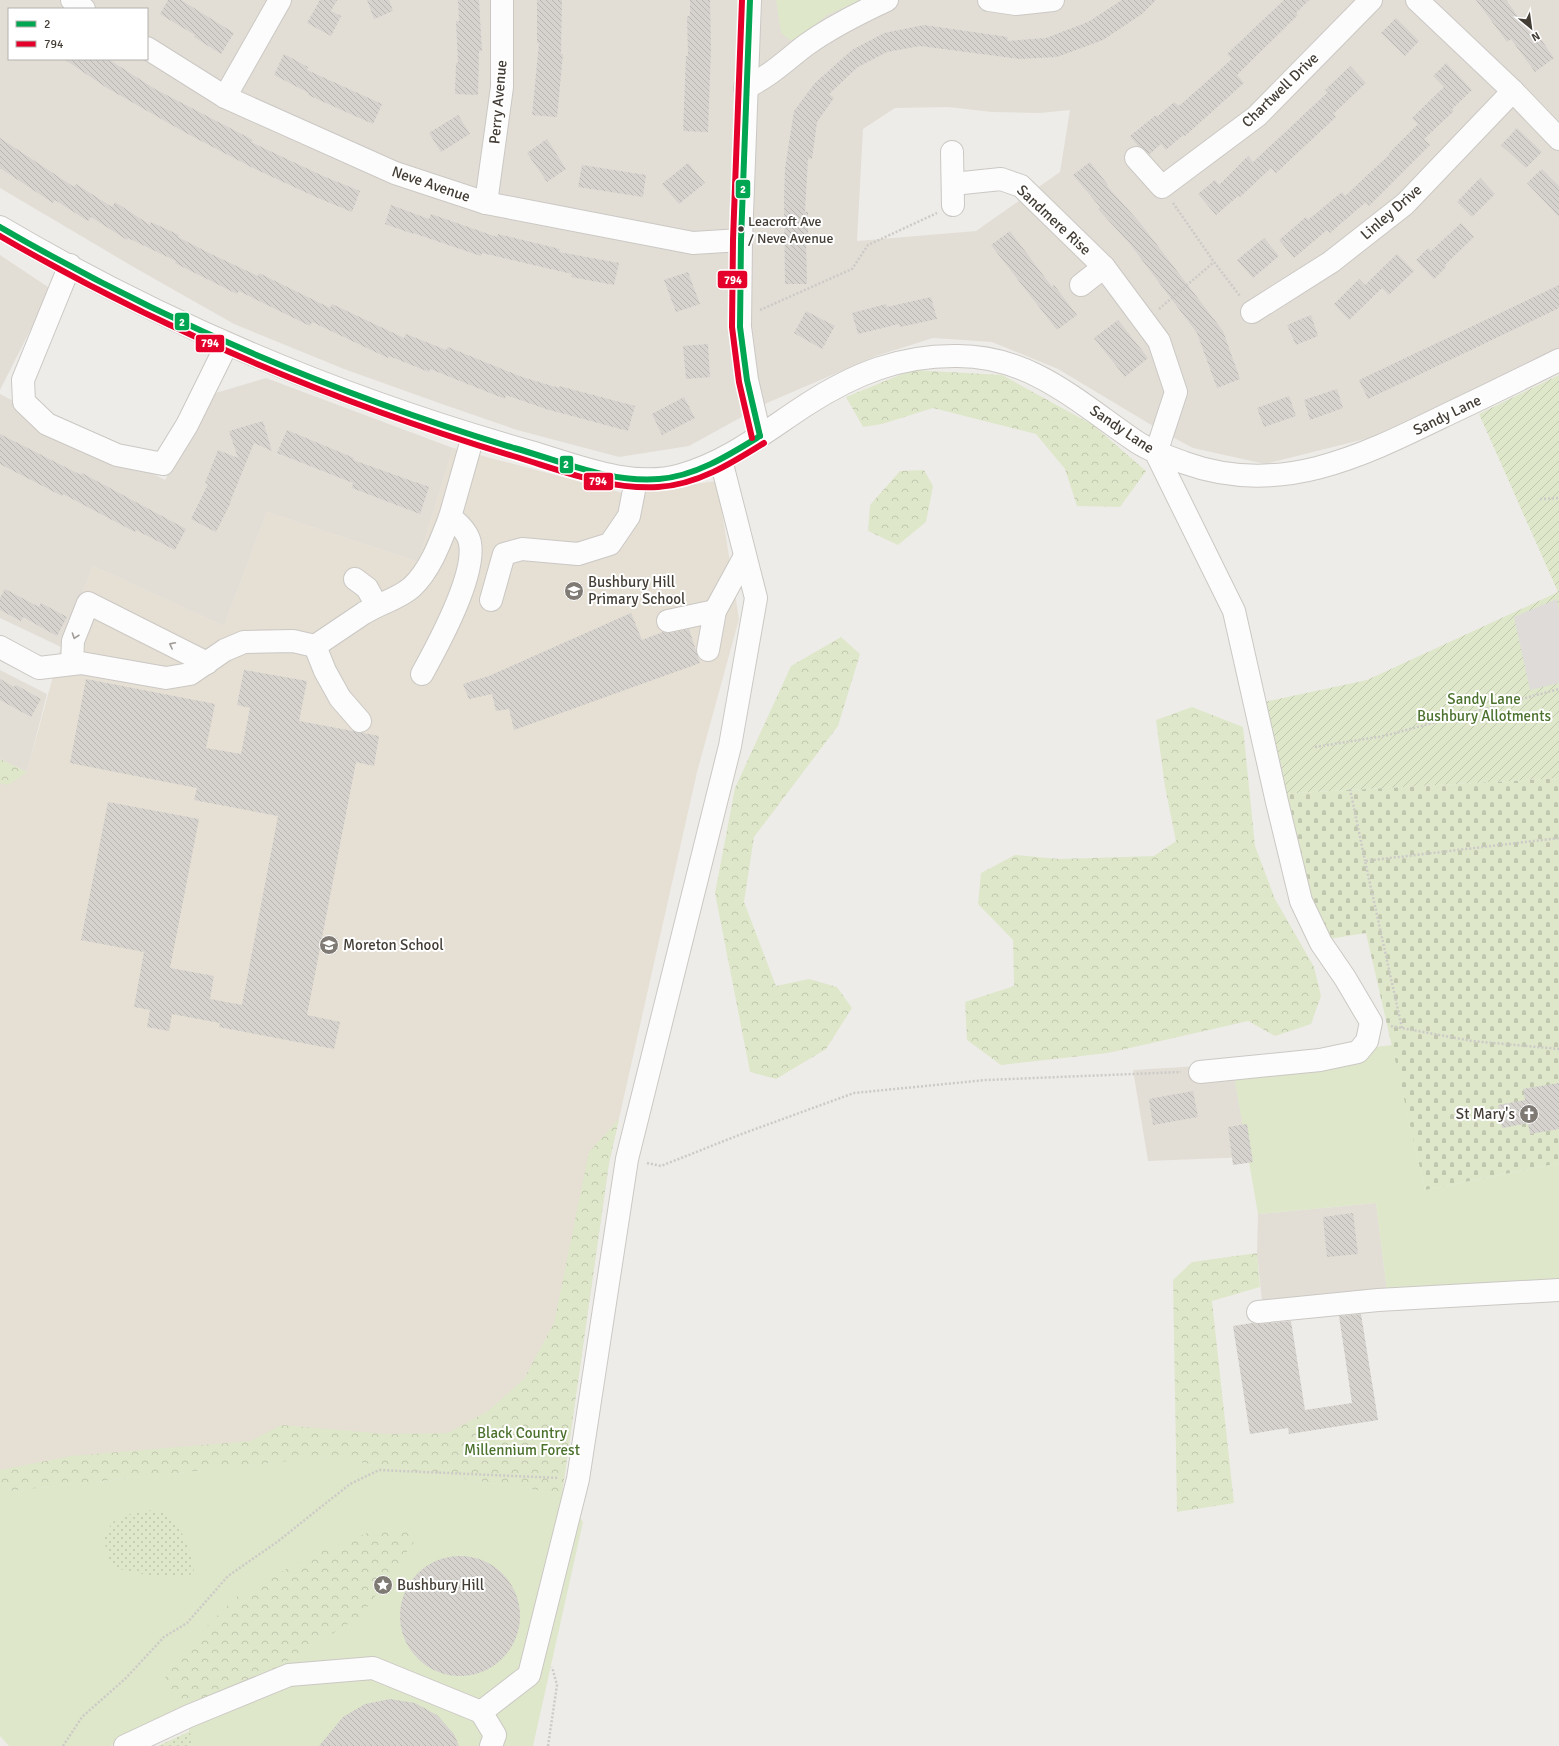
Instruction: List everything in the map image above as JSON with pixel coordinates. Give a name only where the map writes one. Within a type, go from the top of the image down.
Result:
[{"type":"street","points":[[72,0],[83,8]]},
{"type":"street","points":[[225,97],[280,0]]},
{"type":"street","name":"Perry Avenue","points":[[486,203],[502,87],[502,0]]},
{"type":"street","points":[[750,0],[745,88],[740,319],[747,380],[760,436]]},
{"type":"street","points":[[745,88],[762,80],[807,45],[854,15],[887,0]]},
{"type":"street","points":[[989,0],[1016,4],[1053,0]]},
{"type":"street","name":"Chartwell Drive","points":[[1162,186],[1257,116],[1371,0]]},
{"type":"street","points":[[1417,0],[1513,91],[1559,139]]},
{"type":"street","name":"Neve Avenue","points":[[148,49],[225,97],[396,173],[486,203],[693,243],[741,240]]},
{"type":"street","name":"Linley Drive","points":[[1252,312],[1331,262],[1405,204],[1513,91]]},
{"type":"street","points":[[952,152],[953,195]]},
{"type":"street","points":[[1136,158],[1162,186]]},
{"type":"street","name":"Sandmere Rise","points":[[953,195],[1001,179],[1021,186],[1104,267],[1159,341],[1176,392],[1156,453]]},
{"type":"street","name":"Sandy Lane","points":[[0,227],[114,289],[227,344],[353,395],[473,436],[597,471],[636,480],[676,477],[721,460],[809,403],[848,380],[880,366],[920,358],[960,355],[989,359],[1039,376],[1061,388],[1134,441],[1156,453],[1203,470],[1242,476],[1292,474],[1354,458],[1388,444],[1559,360]]},
{"type":"street","points":[[70,265],[22,380],[24,402],[47,424],[118,455],[163,464],[187,425],[227,344]]},
{"type":"street","name":"Sandmere Rise","points":[[1082,285],[1104,267]]},
{"type":"street","points":[[0,647],[39,668],[81,663],[166,678],[190,674],[224,650],[244,642],[293,641],[315,646],[364,613],[411,588],[422,576],[440,542],[450,517],[473,436]]},
{"type":"street","points":[[1156,453],[1234,611],[1301,901],[1321,943],[1345,978],[1370,1022],[1367,1041],[1358,1052],[1320,1060],[1200,1072]]},
{"type":"street","points":[[481,1712],[529,1674],[578,1479],[627,1159],[730,746],[756,598],[721,460]]},
{"type":"street","points":[[491,600],[504,554],[522,549],[578,554],[610,544],[629,516],[636,480]]},
{"type":"street","points":[[422,674],[452,618],[470,560],[470,543],[466,534],[450,517]]},
{"type":"street","points":[[708,650],[715,611],[745,556]]},
{"type":"street","points":[[355,579],[367,588],[377,606]]},
{"type":"street","points":[[72,663],[73,641],[88,603],[207,663]]},
{"type":"street","points":[[668,621],[715,611]]},
{"type":"street","points":[[315,646],[325,671],[340,698],[360,721]]},
{"type":"street","points":[[1258,1312],[1378,1300],[1559,1290]]},
{"type":"street","points":[[125,1746],[188,1716],[289,1675],[373,1668],[481,1712],[495,1735],[491,1746]]},
{"type":"path","points":[[1162,186],[1214,262],[1252,312]]},
{"type":"path","points":[[740,319],[852,269],[868,245],[953,195]]},
{"type":"path","points":[[1172,297],[1214,262]]},
{"type":"path","points":[[1540,499],[1559,498]]},
{"type":"path","points":[[1315,747],[1384,736],[1559,689]]},
{"type":"path","points":[[1350,789],[1402,1028]]},
{"type":"path","points":[[1365,861],[1559,838]]},
{"type":"path","points":[[1370,1022],[1472,1041],[1559,1049]]},
{"type":"path","points":[[627,1159],[661,1166],[739,1135],[854,1093],[986,1080],[1200,1072]]},
{"type":"path","points":[[63,1746],[82,1717],[126,1678],[164,1637],[187,1623],[228,1576],[277,1542],[350,1484],[379,1470],[494,1477],[578,1479]]},
{"type":"path","points":[[548,1746],[557,1685],[551,1662]]},
{"type":"shaded area","points":[[0,0],[1559,0],[1559,349],[1381,435],[1265,464],[1193,448],[1163,432],[1058,369],[992,342],[933,338],[876,356],[767,403],[689,446],[619,457],[517,430],[344,369],[234,324],[0,188]],"holes":[[[948,107],[992,112],[1040,113],[1070,110],[1060,172],[976,231],[857,241],[863,129],[895,108]]]},
{"type":"shaded area","points":[[0,255],[51,289],[0,390]]},
{"type":"shaded area","points":[[266,378],[453,448],[418,562],[267,512],[224,626],[93,566],[61,647],[0,618],[0,394],[165,480],[212,394]]},
{"type":"shaded area","name":"Moreton School","points":[[453,448],[626,494],[717,481],[739,619],[697,772],[609,1163],[562,1494],[325,1457],[0,1492],[0,759],[27,772],[61,647],[93,566],[224,626],[267,512],[418,562]]},
{"type":"shaded area","points":[[1557,599],[1559,612],[1559,683],[1530,690],[1514,617]]},
{"type":"shaded area","points":[[0,670],[47,694],[27,772],[0,759]]},
{"type":"shaded area","points":[[1232,1064],[1249,1157],[1148,1161],[1133,1070]]},
{"type":"shaded area","points":[[1376,1203],[1387,1291],[1262,1301],[1257,1253],[1258,1214]]},
{"type":"green space","points":[[776,0],[861,0],[827,15],[799,38],[790,40],[781,33]]},
{"type":"green space","points":[[912,370],[1002,375],[1093,425],[1146,471],[1120,507],[1077,506],[1065,469],[1036,434],[933,408],[882,424],[863,427],[846,397]]},
{"type":"green space","name":"Sandy Lane Bushbury Allotments","points":[[1559,375],[1559,778],[1278,794],[1259,703],[1367,680],[1558,592],[1479,414]]},
{"type":"green space","points":[[924,470],[933,486],[926,522],[898,545],[868,531],[870,505],[900,471]]},
{"type":"green space","points":[[841,637],[860,654],[838,726],[754,837],[744,902],[776,986],[809,979],[837,987],[852,1008],[826,1049],[776,1079],[750,1072],[715,893],[735,788],[791,666]]},
{"type":"green space","points":[[1192,707],[1243,727],[1255,846],[1275,899],[1314,967],[1321,996],[1311,1024],[1275,1036],[1248,1021],[1108,1053],[1001,1065],[967,1040],[965,1002],[1014,986],[1013,940],[978,904],[981,873],[1015,855],[1059,859],[1154,856],[1176,841],[1165,787],[1156,720]]},
{"type":"green space","points":[[0,759],[27,772],[8,785],[0,783]]},
{"type":"green space","points":[[1559,778],[1559,1163],[1425,1190],[1366,933],[1329,939],[1307,893],[1278,794]]},
{"type":"green space","points":[[1392,1045],[1425,1190],[1559,1163],[1559,1279],[1387,1291],[1376,1203],[1258,1214],[1232,1064]]},
{"type":"green space","name":"Black Country Millennium Forest","points":[[619,1119],[609,1163],[562,1494],[325,1457],[0,1492],[0,1470],[71,1456],[251,1441],[281,1425],[387,1434],[448,1433],[488,1411],[524,1379],[554,1323],[589,1152]]},
{"type":"green space","points":[[1257,1253],[1260,1287],[1212,1301],[1234,1503],[1177,1512],[1173,1280],[1192,1262]]},
{"type":"green space","points":[[325,1457],[562,1494],[583,1522],[533,1746],[192,1746],[185,1710],[110,1746],[9,1746],[0,1736],[0,1492]]},
{"type":"green space","points":[[154,1510],[164,1513],[171,1518],[181,1532],[189,1548],[193,1564],[194,1571],[188,1577],[159,1576],[126,1571],[117,1568],[110,1561],[106,1550],[104,1534],[114,1521],[135,1512]]},
{"type":"green space","points":[[382,1527],[424,1528],[360,1617],[262,1676],[185,1710],[163,1681],[182,1651],[236,1597],[310,1556]]},
{"type":"green space","points":[[190,1731],[192,1746],[158,1746]]},
{"type":"building","points":[[168,0],[181,0],[234,33],[221,54],[194,37],[195,35],[160,14]]},
{"type":"building","points":[[320,0],[337,0],[331,11],[341,16],[331,36],[307,23]]},
{"type":"building","points":[[367,0],[389,0],[393,11],[374,19]]},
{"type":"building","points":[[458,0],[479,0],[482,51],[479,51],[478,95],[455,94],[456,63],[458,63],[456,21],[459,21]]},
{"type":"building","points":[[537,0],[562,0],[561,54],[563,54],[557,117],[532,115],[539,43],[537,43]]},
{"type":"building","points":[[690,0],[710,0],[711,48],[708,132],[683,131],[686,56],[688,56],[687,16],[690,16]]},
{"type":"building","points":[[1122,0],[1156,0],[1142,14],[1103,40],[1057,57],[1019,59],[920,46],[887,52],[858,67],[829,94],[834,98],[817,122],[812,159],[808,158],[805,212],[808,212],[808,242],[806,242],[807,284],[785,284],[785,168],[794,111],[815,83],[852,50],[884,33],[924,25],[1008,37],[1007,41],[1046,38],[1088,22]]},
{"type":"building","points":[[1284,0],[1309,0],[1296,13],[1298,15],[1237,75],[1244,83],[1185,136],[1183,135],[1166,150],[1161,144],[1150,154],[1138,146],[1130,136],[1156,115],[1157,117],[1174,102],[1179,106],[1232,59],[1227,54]]},
{"type":"building","points":[[1476,0],[1506,0],[1534,38],[1538,35],[1554,58],[1535,72],[1511,39],[1507,42]]},
{"type":"building","points":[[1396,18],[1419,41],[1405,56],[1381,33]]},
{"type":"building","points":[[284,54],[308,67],[307,70],[382,104],[373,124],[308,95],[309,93],[274,75]]},
{"type":"building","points":[[65,60],[110,60],[155,89],[253,140],[251,142],[323,176],[360,191],[352,212],[251,167],[186,133],[107,88]]},
{"type":"building","points":[[1446,63],[1472,90],[1452,109],[1454,111],[1424,139],[1430,145],[1369,206],[1366,202],[1330,233],[1327,230],[1294,258],[1279,240],[1306,217],[1308,220],[1342,192],[1345,196],[1390,154],[1389,153],[1418,124],[1412,118],[1444,87],[1433,76]]},
{"type":"building","points":[[1350,66],[1366,83],[1333,114],[1336,117],[1276,173],[1271,168],[1240,197],[1238,196],[1216,215],[1198,194],[1215,180],[1219,185],[1248,156],[1253,162],[1328,92],[1325,90]]},
{"type":"building","points":[[458,115],[470,134],[441,152],[429,133]]},
{"type":"building","points":[[1517,128],[1542,152],[1526,168],[1501,145]]},
{"type":"building","points":[[0,138],[74,187],[76,184],[112,207],[115,202],[150,225],[151,222],[179,235],[178,237],[213,255],[258,276],[259,273],[330,308],[332,304],[404,338],[406,334],[446,350],[448,347],[522,377],[559,388],[559,386],[635,406],[628,431],[546,409],[506,395],[505,399],[430,369],[429,372],[389,356],[388,358],[312,322],[310,326],[239,291],[237,294],[175,263],[176,261],[128,238],[127,240],[91,217],[88,221],[55,200],[53,203],[0,168]]},
{"type":"building","points":[[547,139],[566,169],[547,182],[527,153]]},
{"type":"building","points":[[1090,162],[1108,185],[1107,186],[1141,224],[1223,331],[1240,379],[1217,388],[1197,333],[1130,244],[1098,209],[1100,207],[1073,175]]},
{"type":"building","points":[[688,163],[705,183],[679,204],[662,184]]},
{"type":"building","points":[[582,165],[646,175],[643,197],[578,187]]},
{"type":"building","points":[[1542,169],[1559,186],[1559,217],[1527,183]]},
{"type":"building","points":[[1480,178],[1495,194],[1472,217],[1457,202]]},
{"type":"building","points":[[391,205],[429,219],[431,214],[497,237],[498,234],[560,249],[559,252],[619,263],[614,285],[571,277],[572,274],[482,253],[481,256],[385,224]]},
{"type":"building","points":[[1461,223],[1474,237],[1445,265],[1446,267],[1434,279],[1416,260],[1428,248],[1431,251]]},
{"type":"building","points":[[1010,231],[1052,287],[1054,285],[1077,315],[1057,330],[991,245]]},
{"type":"building","points":[[1264,238],[1279,256],[1253,278],[1237,260]]},
{"type":"building","points":[[1397,254],[1414,271],[1389,295],[1382,288],[1349,320],[1334,304],[1359,279],[1365,285]]},
{"type":"building","points":[[688,272],[700,304],[676,312],[664,280]]},
{"type":"building","points":[[1559,285],[1559,308],[1368,399],[1359,380]]},
{"type":"building","points":[[931,297],[937,319],[900,327],[899,324],[858,334],[852,313],[886,304],[887,307]]},
{"type":"building","points":[[806,311],[835,326],[822,349],[794,333]]},
{"type":"building","points":[[1311,315],[1318,336],[1296,345],[1287,325]]},
{"type":"building","points":[[1118,320],[1148,358],[1125,377],[1094,338]]},
{"type":"building","points":[[708,344],[710,377],[686,379],[683,346]]},
{"type":"building","points":[[1337,389],[1343,408],[1310,420],[1304,400]]},
{"type":"building","points":[[1289,396],[1296,416],[1264,427],[1257,408]]},
{"type":"building","points":[[684,397],[695,418],[662,435],[652,414]]},
{"type":"building","points":[[263,421],[272,451],[254,443],[231,502],[216,532],[191,519],[208,484],[205,483],[218,450],[238,458],[229,431]]},
{"type":"building","points":[[287,430],[354,458],[353,460],[429,487],[420,514],[352,488],[353,483],[277,453]]},
{"type":"building","points":[[0,434],[81,475],[82,473],[186,529],[175,550],[136,530],[135,532],[63,494],[62,496],[0,464]]},
{"type":"building","points":[[5,589],[39,607],[41,603],[67,617],[57,636],[23,617],[21,621],[0,610],[0,598]]},
{"type":"building","points":[[631,613],[642,640],[663,632],[671,633],[689,629],[700,663],[514,730],[509,709],[496,711],[492,694],[469,699],[463,684],[489,676]]},
{"type":"building","points":[[244,670],[307,681],[299,721],[379,736],[374,766],[356,762],[307,1015],[340,1022],[334,1049],[219,1027],[220,1023],[172,1014],[169,1031],[147,1027],[150,1010],[134,1007],[144,952],[81,940],[108,802],[199,819],[170,968],[214,976],[210,999],[242,1005],[278,816],[194,800],[197,788],[70,763],[86,679],[215,704],[206,748],[241,754],[250,708],[237,705]]},
{"type":"building","points":[[0,679],[14,687],[16,685],[41,699],[31,717],[0,700]]},
{"type":"building","name":"St Mary's","points":[[1559,1083],[1559,1129],[1530,1134],[1528,1123],[1502,1128],[1498,1105],[1525,1100],[1523,1089]]},
{"type":"building","points":[[1193,1091],[1198,1117],[1153,1125],[1149,1099]]},
{"type":"building","points":[[1247,1124],[1253,1162],[1233,1165],[1228,1127]]},
{"type":"building","points":[[1353,1213],[1358,1254],[1327,1257],[1323,1217]]},
{"type":"building","points":[[1361,1314],[1378,1420],[1289,1434],[1288,1428],[1250,1434],[1233,1326],[1252,1323],[1259,1324],[1291,1321],[1305,1410],[1352,1403],[1339,1316]]},
{"type":"building","points":[[460,1556],[483,1560],[503,1573],[516,1593],[520,1616],[516,1639],[503,1659],[483,1672],[460,1676],[437,1672],[417,1659],[404,1639],[400,1616],[404,1593],[417,1573],[437,1560]]},
{"type":"building","points":[[390,1699],[415,1703],[437,1715],[454,1734],[459,1746],[319,1746],[343,1717],[365,1704]]},
{"type":"transit line","name":"794","points":[[742,0],[733,240],[732,327],[739,382],[752,438]]},
{"type":"transit line","name":"2","points":[[750,0],[741,240],[740,327],[747,380],[760,436]]},
{"type":"transit line","name":"2","points":[[0,227],[123,294],[187,324],[315,379],[447,427],[585,470],[622,478],[659,479],[673,477],[686,474],[712,464],[760,436]]},
{"type":"transit line","name":"794","points":[[0,236],[123,302],[186,333],[250,361],[380,412],[446,435],[584,478],[639,487],[672,485],[687,482],[714,472],[764,443]]},
{"type":"place","name":"Leacroft Ave / Neve Avenue","points":[[741,229]]},
{"type":"place","name":"Bushbury Hill Primary School","points":[[574,591]]},
{"type":"place","name":"Moreton School","points":[[329,945]]},
{"type":"place","name":"St Mary's","points":[[1529,1114]]},
{"type":"place","name":"Bushbury Hill","points":[[383,1585]]}]
